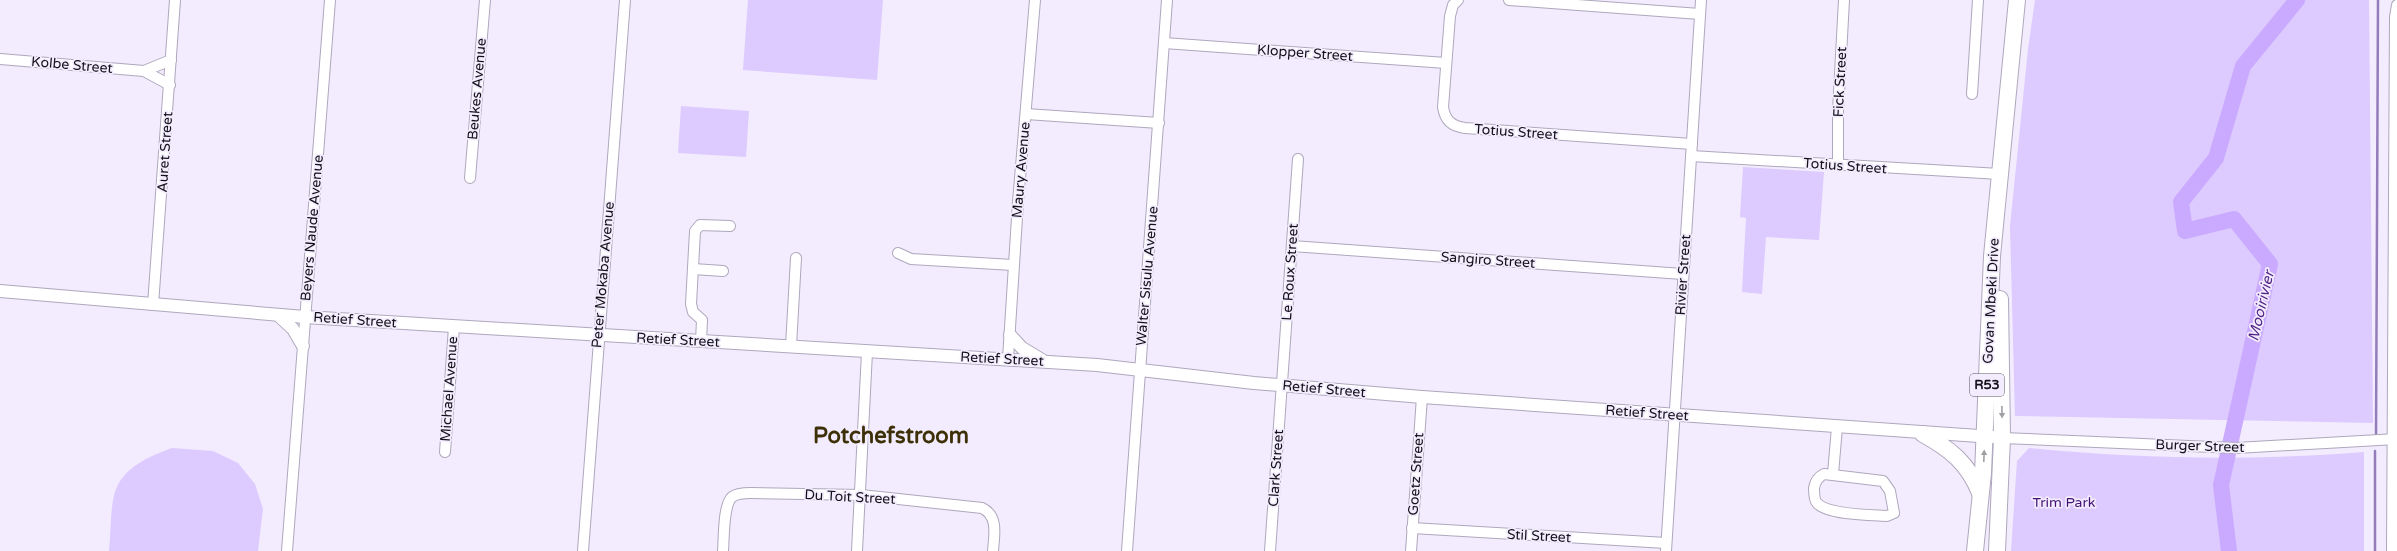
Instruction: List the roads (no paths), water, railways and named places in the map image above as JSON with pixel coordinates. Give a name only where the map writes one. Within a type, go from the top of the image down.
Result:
[{"type":"main road","name":"Govan Mbeki Drive","points":[[1975,551],[1981,496],[1992,256],[2017,0]]},
{"type":"main road","name":"Govan Mbeki Drive","points":[[1996,219],[2000,258],[2002,438],[1996,551]]},
{"type":"main road","points":[[1923,434],[1944,446],[1963,462],[1975,479],[1981,496]]},
{"type":"street","name":"Auret Street","points":[[152,305],[170,85],[175,0]]},
{"type":"street","name":"Beyers Naude Avenue","points":[[287,551],[330,0]]},
{"type":"street","name":"Beukes Avenue","points":[[470,178],[485,0]]},
{"type":"street","name":"Peter Mokaba Avenue","points":[[583,551],[598,335],[625,0]]},
{"type":"street","points":[[1026,114],[1035,0]]},
{"type":"street","name":"Walter Sisulu Avenue","points":[[1127,551],[1159,123],[1166,0]]},
{"type":"street","name":"Totius Street","points":[[1458,0],[1453,6],[1450,16],[1443,107],[1446,118],[1458,127],[1692,144]]},
{"type":"street","points":[[1509,0],[1700,14]]},
{"type":"street","name":"Rivier Street","points":[[1666,547],[1701,0]]},
{"type":"street","name":"Fick Street","points":[[1838,165],[1838,111],[1844,0]]},
{"type":"street","points":[[1972,94],[1978,0]]},
{"type":"street","points":[[2392,551],[2395,439],[2395,17],[2397,5]]},
{"type":"street","name":"Klopper Street","points":[[1164,43],[1446,63]]},
{"type":"street","name":"Kolbe Street","points":[[0,59],[144,70],[171,60]]},
{"type":"street","name":"Kolbe Street","points":[[144,70],[170,85]]},
{"type":"street","name":"Maury Avenue","points":[[1008,359],[1026,114],[1159,123]]},
{"type":"street","name":"Totius Street","points":[[1691,156],[2000,174]]},
{"type":"street","name":"Le Roux Street","points":[[1281,385],[1298,159]]},
{"type":"street","points":[[701,341],[702,320],[692,309],[695,231],[697,227],[730,226]]},
{"type":"street","name":"Sangiro Street","points":[[1292,246],[1683,274]]},
{"type":"street","points":[[898,253],[911,259],[1014,265]]},
{"type":"street","points":[[791,346],[796,258]]},
{"type":"street","points":[[693,269],[723,271]]},
{"type":"street","name":"Retief Street","points":[[0,291],[305,317],[791,346],[867,352],[1008,359],[1422,397],[1674,414],[1923,434],[2002,438]]},
{"type":"street","points":[[278,315],[293,329],[303,346]]},
{"type":"street","name":"Michael Avenue","points":[[444,452],[454,327]]},
{"type":"street","points":[[1010,335],[1022,348],[1044,362]]},
{"type":"street","points":[[857,551],[867,352]]},
{"type":"street","name":"Clark Street","points":[[1270,551],[1281,385]]},
{"type":"street","name":"Goetz Street","points":[[1411,551],[1422,397]]},
{"type":"street","points":[[1833,474],[1838,427]]},
{"type":"street","name":"Burger Street","points":[[2002,438],[2236,448],[2395,439]]},
{"type":"street","points":[[1833,474],[1883,481],[1890,491],[1894,513],[1887,516],[1842,512],[1821,507],[1815,499],[1816,481],[1821,476],[1833,474]]},
{"type":"street","name":"Du Toit Street","points":[[723,551],[726,510],[731,498],[741,494],[861,495],[982,508],[991,514],[993,520],[992,551]]},
{"type":"street","name":"Stil Street","points":[[1412,528],[1666,547]]},
{"type":"waterway","name":"Mooirivier","points":[[2229,551],[2221,485],[2270,264],[2234,219],[2185,231],[2181,202],[2216,158],[2243,66],[2297,0]]},
{"type":"waterway","points":[[2376,437],[2378,0]]},
{"type":"waterway","points":[[2375,451],[2375,551]]},
{"type":"district","name":"Potchefstroom","points":[[891,436]]},
{"type":"park label","name":"Trim Park","points":[[2064,502]]}]
